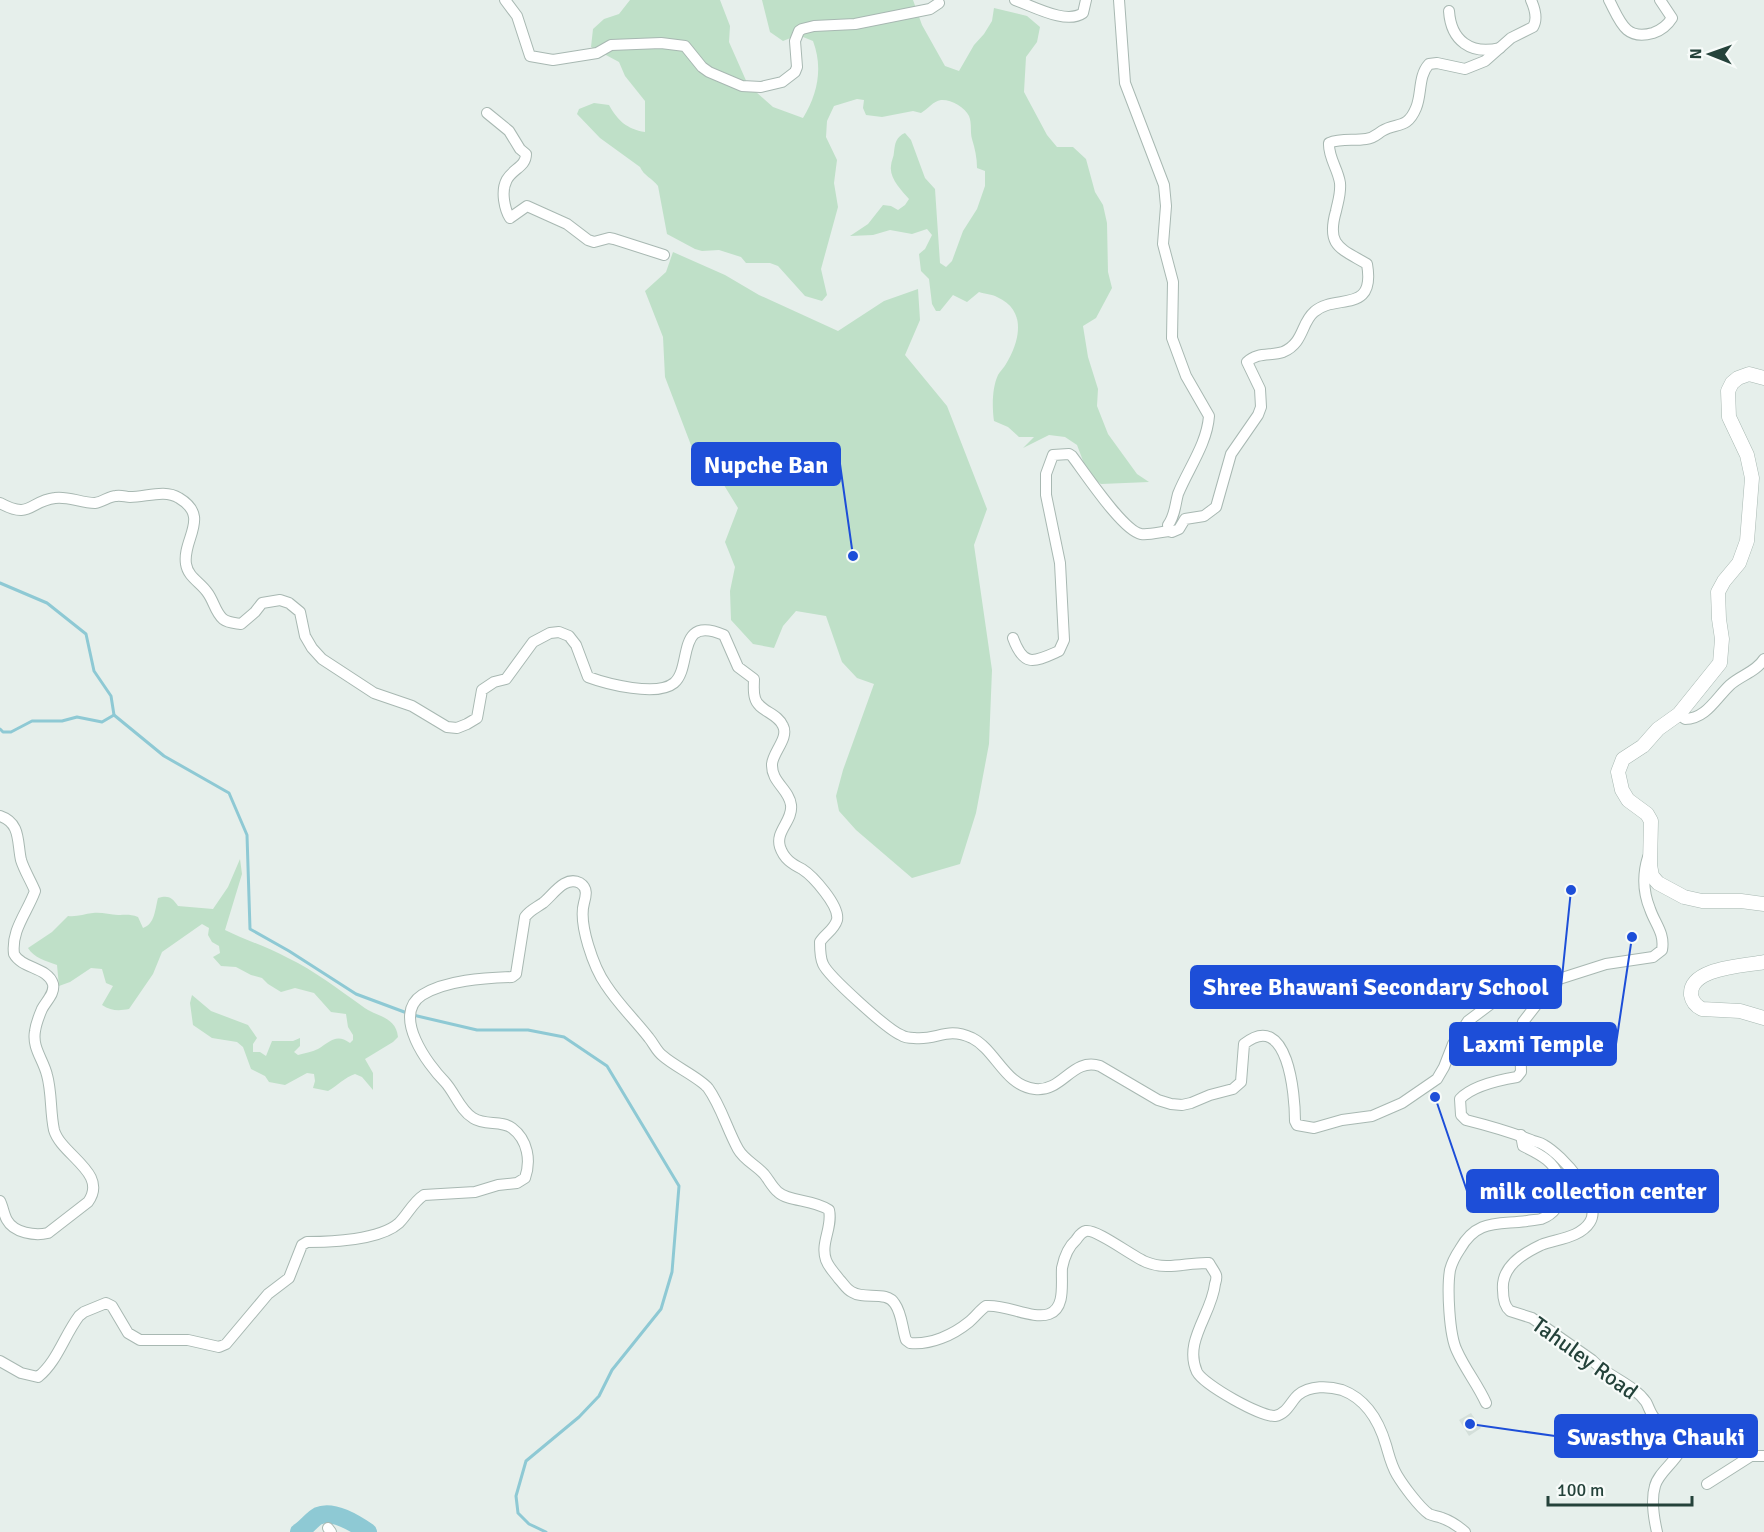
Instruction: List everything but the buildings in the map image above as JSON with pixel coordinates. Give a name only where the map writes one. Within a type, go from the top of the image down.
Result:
[{"type":"street","points":[[505,0],[518,16],[530,56],[553,60],[597,53],[611,45],[677,44],[685,46],[709,72],[733,84],[752,87],[782,82],[795,72],[797,67],[795,41],[802,29],[814,26],[855,24],[930,9],[938,1]]},
{"type":"street","points":[[1015,0],[1059,17],[1072,17],[1083,13],[1086,0]]},
{"type":"street","points":[[1119,0],[1125,83],[1164,185],[1166,206],[1163,244],[1173,282],[1172,338],[1186,376],[1209,416],[1204,438],[1177,499],[1172,520],[1168,525],[1169,531]]},
{"type":"street","points":[[1013,638],[1019,654],[1028,660],[1036,661],[1059,651],[1064,640],[1060,563],[1046,495],[1046,474],[1053,455],[1069,454],[1072,456],[1130,530],[1140,534],[1174,532],[1179,529],[1185,519],[1204,516],[1216,507],[1231,454],[1261,407],[1260,389],[1247,362],[1254,357],[1282,352],[1292,346],[1302,335],[1309,317],[1315,311],[1331,303],[1346,303],[1363,294],[1367,286],[1367,264],[1340,248],[1333,239],[1332,221],[1340,198],[1340,186],[1328,151],[1329,143],[1337,139],[1364,140],[1375,137],[1383,130],[1401,126],[1416,108],[1423,75],[1429,64],[1437,63],[1465,69],[1485,61],[1510,38],[1533,27],[1536,19],[1531,0]]},
{"type":"street","points":[[1609,0],[1624,27],[1632,34],[1644,36],[1660,31],[1672,18],[1660,0]]},
{"type":"street","points":[[1449,11],[1451,27],[1463,42],[1480,51],[1500,47]]},
{"type":"street","points":[[487,113],[509,131],[520,149],[526,154],[525,162],[508,176],[503,185],[505,206],[510,218],[527,206],[567,224],[588,240],[594,242],[609,238],[664,255]]},
{"type":"street","points":[[1764,378],[1749,374],[1738,378],[1728,391],[1730,417],[1748,454],[1752,478],[1747,541],[1738,563],[1718,592],[1722,639],[1720,663],[1679,714],[1658,729],[1643,746],[1623,759],[1619,764],[1618,772],[1622,790],[1628,800],[1647,813],[1651,820],[1649,853],[1652,876],[1658,884],[1676,894],[1702,901],[1741,901],[1764,904]]},
{"type":"street","points":[[0,503],[17,511],[27,510],[52,498],[63,497],[93,503],[99,503],[117,495],[130,497],[167,493],[179,498],[193,513],[195,522],[186,554],[188,572],[207,592],[223,619],[241,624],[262,603],[280,600],[290,603],[300,612],[305,636],[322,659],[374,693],[412,706],[447,727],[457,728],[477,718],[482,690],[494,682],[506,679],[533,642],[550,633],[559,632],[569,636],[580,652],[588,678],[620,686],[653,688],[667,687],[680,676],[687,647],[694,634],[701,630],[724,635],[738,667],[754,679],[755,699],[759,705],[777,716],[783,724],[785,731],[772,762],[779,785],[787,794],[791,804],[790,817],[780,833],[779,841],[785,857],[810,877],[837,911],[837,921],[820,942],[823,964],[867,1010],[900,1035],[920,1038],[950,1032],[974,1039],[985,1047],[1009,1076],[1023,1086],[1035,1089],[1047,1088],[1086,1063],[1092,1063],[1158,1100],[1182,1105],[1233,1089],[1241,1082],[1243,1075],[1244,1044],[1253,1036],[1268,1036],[1276,1041],[1291,1072],[1297,1125],[1314,1128],[1342,1120],[1372,1116],[1402,1103],[1437,1079],[1453,1044],[1468,1021],[1496,1000],[1541,989],[1577,972],[1606,964],[1653,957],[1662,950],[1662,933],[1649,907],[1644,882],[1644,869],[1649,853]]},
{"type":"street","points":[[1679,714],[1685,719],[1692,719],[1704,712],[1729,686],[1748,675],[1764,658]]},
{"type":"street","points":[[0,816],[6,818],[17,829],[22,862],[35,891],[15,932],[14,954],[21,962],[42,972],[52,982],[53,988],[38,1020],[34,1040],[35,1048],[44,1062],[48,1076],[55,1131],[63,1147],[89,1172],[93,1189],[92,1197],[88,1202],[48,1233],[40,1235],[14,1228],[6,1220],[0,1201]]},
{"type":"street","points":[[0,1361],[21,1373],[38,1377],[53,1361],[79,1316],[106,1303],[112,1306],[128,1333],[140,1340],[188,1340],[219,1347],[226,1344],[268,1294],[289,1278],[302,1245],[307,1242],[349,1240],[391,1228],[399,1223],[417,1199],[424,1195],[475,1191],[517,1183],[525,1179],[528,1164],[525,1144],[512,1128],[502,1124],[480,1122],[469,1115],[453,1091],[437,1074],[415,1040],[411,1031],[412,1014],[414,1003],[422,995],[434,990],[472,978],[512,977],[516,974],[525,917],[530,910],[543,903],[553,891],[571,881],[585,887],[586,894],[582,911],[584,927],[597,967],[621,1006],[651,1040],[660,1054],[706,1086],[738,1149],[745,1159],[765,1175],[779,1193],[789,1198],[815,1202],[829,1210],[831,1219],[825,1258],[830,1268],[844,1286],[853,1293],[890,1298],[895,1303],[906,1340],[910,1343],[931,1341],[946,1336],[969,1322],[987,1306],[1011,1307],[1033,1314],[1050,1314],[1061,1299],[1062,1268],[1066,1256],[1071,1244],[1083,1232],[1089,1231],[1103,1236],[1116,1246],[1146,1262],[1173,1267],[1209,1263],[1216,1275],[1215,1291],[1194,1342],[1194,1359],[1197,1371],[1203,1380],[1254,1410],[1274,1416],[1281,1414],[1299,1394],[1308,1389],[1324,1387],[1354,1395],[1367,1406],[1376,1420],[1396,1475],[1424,1510],[1431,1515],[1453,1522],[1465,1532]]},
{"type":"street","points":[[1764,962],[1714,970],[1699,977],[1692,986],[1691,998],[1697,1007],[1702,1009],[1740,1011],[1764,1018]]},
{"type":"street","name":"Tahuley Road","points":[[1541,989],[1537,1004],[1523,1022],[1520,1033],[1521,1072],[1517,1077],[1501,1079],[1465,1093],[1460,1099],[1461,1115],[1466,1120],[1508,1130],[1544,1145],[1567,1165],[1588,1192],[1593,1212],[1590,1222],[1578,1232],[1563,1240],[1542,1245],[1511,1265],[1503,1278],[1504,1301],[1510,1311],[1536,1321],[1592,1360],[1599,1368],[1622,1380],[1647,1404],[1656,1420],[1678,1431],[1682,1438],[1681,1450],[1660,1474],[1654,1487],[1657,1532]]},
{"type":"street","points":[[1486,1403],[1456,1348],[1452,1334],[1450,1269],[1467,1236],[1478,1229],[1495,1223],[1541,1219],[1560,1202],[1563,1191],[1562,1180],[1555,1168],[1542,1156],[1523,1146],[1521,1136]]},
{"type":"street","points":[[1707,1484],[1752,1456],[1764,1456]]},
{"type":"shaded area","points":[[1471,1413],[1481,1428],[1469,1436],[1459,1420]]},
{"type":"green space","points":[[630,0],[720,0],[730,26],[729,42],[748,85],[773,107],[803,118],[812,100],[817,80],[818,61],[813,41],[798,35],[783,41],[770,32],[762,0],[913,0],[922,25],[945,66],[959,71],[974,45],[992,21],[994,8],[1027,16],[1040,27],[1037,42],[1026,57],[1024,92],[1047,135],[1057,147],[1073,147],[1086,159],[1095,192],[1103,205],[1107,223],[1108,272],[1112,288],[1096,318],[1083,326],[1088,357],[1098,389],[1097,406],[1108,434],[1137,474],[1149,482],[1101,484],[1088,474],[1077,445],[1065,437],[1049,435],[1023,448],[1034,437],[1019,437],[1008,427],[994,421],[995,386],[998,375],[1015,346],[1017,318],[1007,303],[995,296],[979,292],[967,302],[953,295],[940,311],[936,311],[932,304],[929,279],[921,271],[919,254],[925,249],[932,235],[927,229],[912,234],[890,230],[873,235],[850,236],[868,224],[883,205],[898,210],[909,199],[897,184],[891,171],[896,143],[898,138],[905,133],[911,140],[925,178],[935,189],[940,263],[946,267],[952,261],[963,231],[977,209],[985,186],[985,171],[977,168],[970,119],[961,107],[953,102],[941,100],[933,103],[921,113],[913,111],[882,117],[866,115],[863,108],[864,100],[857,99],[834,106],[827,121],[826,137],[837,160],[834,183],[838,207],[821,269],[827,295],[822,301],[805,296],[778,266],[770,263],[746,263],[741,257],[719,250],[695,249],[667,234],[658,186],[640,167],[600,138],[577,114],[579,109],[594,103],[609,105],[624,123],[633,129],[645,132],[645,101],[625,76],[619,62],[591,47],[593,29],[604,19],[619,14]]},
{"type":"green space","points":[[673,252],[838,331],[884,301],[918,289],[920,320],[905,355],[947,406],[987,509],[974,545],[992,670],[989,744],[976,813],[960,864],[912,878],[856,830],[839,811],[836,796],[843,770],[874,684],[857,678],[842,662],[826,616],[796,611],[783,626],[774,648],[753,644],[731,620],[730,591],[735,567],[725,542],[738,508],[719,477],[694,453],[665,377],[663,337],[645,291],[666,272]]},
{"type":"green space","points":[[240,859],[242,874],[225,930],[298,963],[367,1010],[394,1025],[398,1037],[365,1059],[373,1073],[373,1090],[362,1077],[355,1074],[328,1091],[313,1088],[314,1074],[307,1073],[285,1085],[269,1082],[265,1076],[251,1069],[243,1047],[237,1042],[212,1038],[193,1025],[190,1003],[192,995],[211,1011],[248,1025],[257,1038],[253,1044],[253,1052],[260,1052],[266,1056],[272,1041],[293,1041],[300,1038],[300,1046],[294,1052],[298,1055],[316,1050],[333,1040],[341,1039],[350,1043],[353,1040],[346,1014],[331,1012],[314,993],[295,988],[281,992],[262,978],[236,967],[221,966],[213,957],[220,953],[219,946],[212,942],[208,935],[209,928],[202,924],[162,952],[153,974],[129,1009],[125,1010],[102,1005],[113,986],[106,983],[102,969],[91,968],[70,982],[59,986],[57,965],[37,957],[28,948],[52,932],[68,916],[96,913],[133,915],[138,917],[143,928],[152,920],[158,898],[169,897],[178,906],[213,909],[228,887]]},
{"type":"waterway","points":[[0,583],[47,603],[86,634],[94,671],[111,696],[114,715],[164,756],[229,793],[247,835],[250,929],[356,994],[407,1013]]},
{"type":"waterway","points":[[0,729],[3,732],[11,732],[32,721],[62,721],[77,717],[102,722],[114,715]]},
{"type":"waterway","points":[[413,1015],[477,1030],[528,1030],[564,1037],[607,1066],[679,1186],[672,1272],[661,1309],[612,1370],[599,1396],[579,1417],[526,1461],[516,1496],[518,1513],[529,1524],[546,1532]]},
{"type":"waterway","points":[[299,1532],[316,1517],[324,1514],[344,1518],[368,1532]]},
{"type":"place","name":"Nupche Ban","points":[[853,556]]},
{"type":"place","name":"Shree Bhawani Secondary School","points":[[1571,890]]},
{"type":"place","name":"Laxmi Temple","points":[[1632,937]]},
{"type":"place","name":"milk collection center","points":[[1435,1097]]},
{"type":"place","name":"Swasthya Chauki","points":[[1470,1424]]}]
